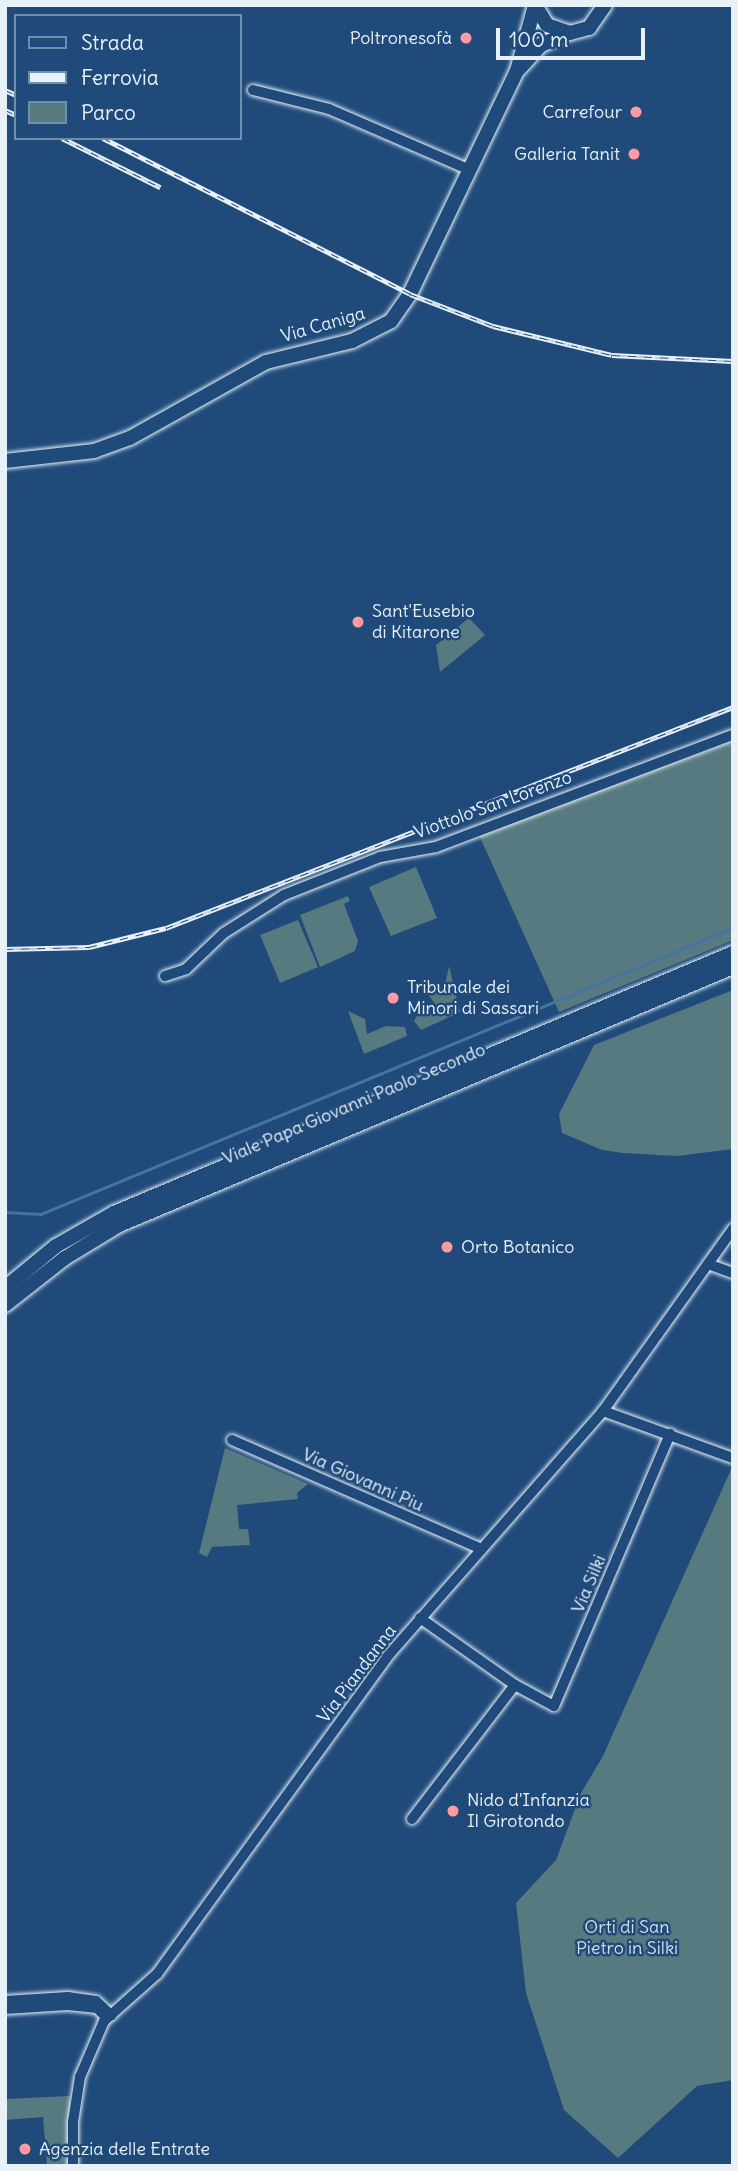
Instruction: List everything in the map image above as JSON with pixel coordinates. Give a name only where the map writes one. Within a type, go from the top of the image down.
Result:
[{"type":"main road","points":[[535,5],[547,24],[570,33]]},
{"type":"main road","name":"Via Caniga","points":[[5,461],[94,451],[130,438],[266,362],[352,341],[391,321],[410,294],[517,71],[535,5]]},
{"type":"main road","points":[[597,22],[606,5]]},
{"type":"main road","name":"Via Caniga","points":[[517,71],[541,45],[597,22],[617,5]]},
{"type":"main road","name":"Viale Papa Giovanni Paolo Secondo","points":[[5,1288],[56,1246],[125,1208],[733,953]]},
{"type":"main road","name":"Viale Papa Giovanni Paolo Secondo","points":[[5,1305],[65,1258],[119,1225],[733,967]]},
{"type":"street","points":[[253,90],[328,109],[470,170]]},
{"type":"street","name":"Viottolo San Lorenzo","points":[[165,976],[186,969],[242,920],[284,895],[380,857],[436,846],[733,735]]},
{"type":"street","name":"Via Piandanna","points":[[73,2166],[73,2122],[80,2077],[90,2045],[109,2016],[157,1973],[420,1618],[603,1411],[733,1229]]},
{"type":"street","points":[[708,1264],[733,1273]]},
{"type":"street","points":[[603,1411],[733,1458]]},
{"type":"street","name":"Via Silki","points":[[420,1618],[515,1685],[554,1706],[670,1434]]},
{"type":"street","name":"Via Giovanni Piu","points":[[232,1440],[481,1549]]},
{"type":"street","points":[[412,1819],[515,1685]]},
{"type":"street","points":[[5,2001],[68,1997],[96,2001],[109,2016]]},
{"type":"street","points":[[5,2009],[68,2005],[97,2008],[109,2016]]},
{"type":"green space","points":[[469,618],[485,635],[440,672],[436,645]]},
{"type":"green space","points":[[733,741],[733,940],[559,1012],[479,835]]},
{"type":"green space","points":[[416,867],[437,918],[391,936],[369,887]]},
{"type":"green space","points":[[348,896],[350,901],[344,904],[358,941],[355,951],[320,967],[300,915]]},
{"type":"green space","points":[[298,920],[318,967],[280,983],[260,935]]},
{"type":"green space","points":[[449,966],[460,1012],[421,1030],[414,1021],[419,1013],[436,1005],[427,993],[446,981]]},
{"type":"green space","points":[[733,990],[733,1149],[677,1156],[623,1153],[602,1150],[562,1133],[559,1114],[594,1045]]},
{"type":"green space","points":[[348,1011],[365,1019],[367,1034],[386,1026],[405,1027],[407,1036],[364,1054]]},
{"type":"green space","points":[[225,1448],[308,1484],[297,1493],[298,1499],[237,1505],[239,1529],[248,1529],[250,1545],[212,1547],[207,1557],[199,1553]]},
{"type":"green space","name":"Orti di San Pietro in Silki","points":[[733,1465],[733,2080],[697,2086],[618,2158],[564,2110],[526,1993],[516,1903],[556,1860],[581,1793],[603,1756]]},
{"type":"green space","points":[[70,2096],[70,2166],[47,2166],[43,2117],[5,2120],[5,2099]]},
{"type":"waterway","points":[[5,1212],[41,1214],[733,928]]},
{"type":"railway","points":[[5,90],[14,94]]},
{"type":"railway","points":[[5,110],[14,114]]},
{"type":"railway","points":[[66,140],[160,187]]},
{"type":"railway","points":[[107,140],[410,294],[493,326],[612,355],[733,361]]},
{"type":"railway","points":[[5,949],[89,947],[166,928],[733,707]]},
{"type":"place","name":"Poltronesofà","points":[[466,38]]},
{"type":"place","name":"Carrefour","points":[[636,112]]},
{"type":"place","name":"Galleria Tanit","points":[[634,154]]},
{"type":"place","name":"Sant'Eusebio di Kitarone","points":[[358,622]]},
{"type":"place","name":"Tribunale dei Minori di Sassari","points":[[393,998]]},
{"type":"place","name":"Orto Botanico","points":[[447,1247]]},
{"type":"place","name":"Nido d'Infanzia Il Girotondo","points":[[453,1811]]},
{"type":"place","name":"Agenzia delle Entrate","points":[[25,2149]]}]
